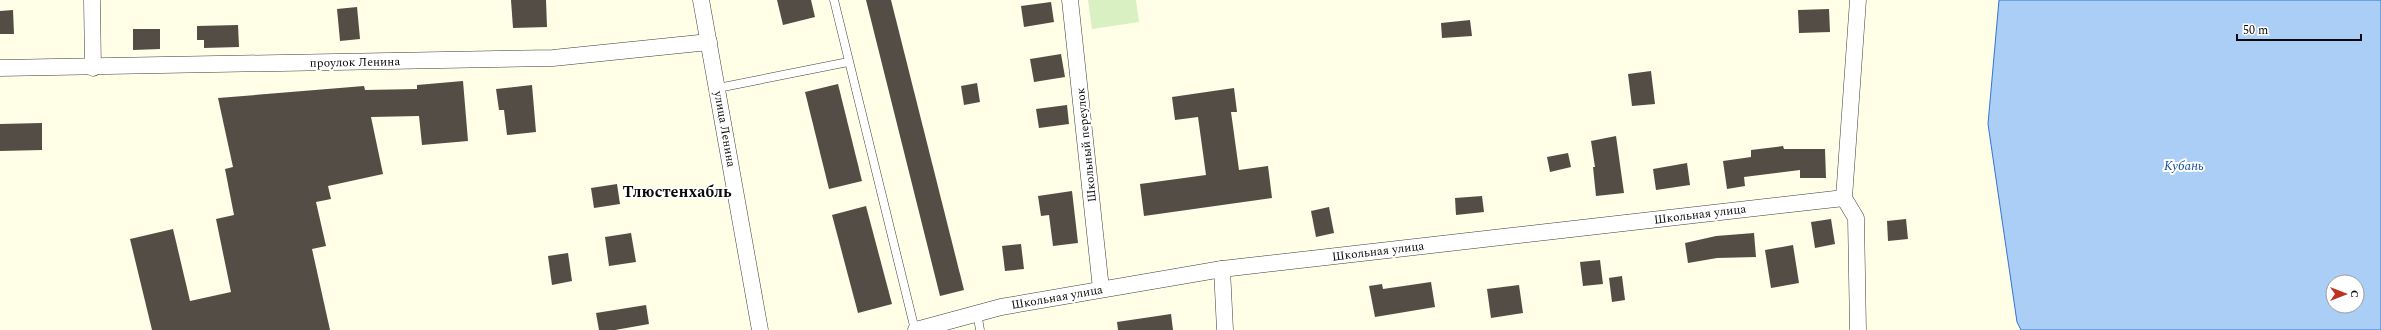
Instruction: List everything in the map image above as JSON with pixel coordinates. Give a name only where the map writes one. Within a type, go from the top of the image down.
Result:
[{"type":"street","points":[[92,0],[93,68]]},
{"type":"street","name":"улица Ленина","points":[[701,0],[718,88],[760,330]]},
{"type":"street","name":"Школьный переулок","points":[[1070,0],[1101,289]]},
{"type":"street","points":[[1858,0],[1844,198],[1856,218],[1858,330]]},
{"type":"street","name":"проулок Ленина","points":[[0,68],[93,68],[553,58],[709,42]]},
{"type":"street","name":"Школьная улица","points":[[916,330],[977,312],[1101,289],[1222,269],[1844,198]]},
{"type":"street","points":[[1222,269],[1225,330]]},
{"type":"lane","points":[[834,0],[848,62],[916,330]]},
{"type":"lane","points":[[718,88],[848,62]]},
{"type":"lane","points":[[977,312],[980,330]]},
{"type":"green space","points":[[1088,0],[1136,0],[1139,22],[1092,29]]},
{"type":"water","name":"Кубань","points":[[1999,0],[2381,0],[2381,330],[2021,330],[2017,322],[1988,124]]},
{"type":"building","points":[[511,0],[546,0],[547,27],[513,28]]},
{"type":"building","points":[[777,0],[811,0],[815,17],[783,25]]},
{"type":"building","points":[[866,0],[891,0],[964,290],[940,296]]},
{"type":"building","points":[[1051,2],[1054,22],[1024,27],[1021,6]]},
{"type":"building","points":[[357,7],[360,39],[340,41],[337,9]]},
{"type":"building","points":[[1829,9],[1830,32],[1799,33],[1798,10]]},
{"type":"building","points":[[13,10],[14,34],[0,34],[0,11]]},
{"type":"building","points":[[1470,20],[1472,36],[1442,38],[1441,23]]},
{"type":"building","points":[[238,25],[239,47],[204,48],[204,40],[197,40],[197,26]]},
{"type":"building","points":[[133,29],[160,29],[160,49],[133,50]]},
{"type":"building","points":[[1061,54],[1065,77],[1034,82],[1030,59]]},
{"type":"building","points":[[1651,71],[1655,104],[1632,106],[1628,74]]},
{"type":"building","points":[[463,81],[468,141],[422,145],[419,116],[371,117],[383,174],[328,186],[331,199],[316,202],[326,246],[312,249],[330,330],[152,330],[130,239],[173,229],[190,301],[231,292],[216,219],[234,215],[225,169],[233,167],[218,98],[364,86],[365,90],[417,89],[417,85]]},
{"type":"building","points":[[977,83],[980,102],[964,105],[961,86]]},
{"type":"building","points":[[838,84],[862,181],[829,189],[805,92]]},
{"type":"building","points":[[532,85],[536,132],[507,135],[504,110],[499,110],[496,89]]},
{"type":"building","points":[[1234,88],[1237,112],[1231,112],[1239,170],[1268,166],[1272,198],[1144,216],[1140,184],[1206,175],[1198,117],[1175,120],[1172,97]]},
{"type":"building","points":[[1067,105],[1069,124],[1039,128],[1036,109]]},
{"type":"building","points":[[42,123],[42,150],[0,151],[0,124]]},
{"type":"building","points":[[1616,136],[1624,193],[1596,196],[1593,167],[1595,167],[1591,141]]},
{"type":"building","points":[[1783,146],[1784,149],[1825,149],[1826,178],[1800,178],[1800,170],[1744,177],[1745,186],[1727,189],[1723,161],[1751,157],[1751,150]]},
{"type":"building","points":[[1568,153],[1571,167],[1550,172],[1547,157]]},
{"type":"building","points":[[1687,163],[1690,185],[1656,190],[1653,169]]},
{"type":"building","points":[[617,184],[620,204],[594,208],[591,188]]},
{"type":"building","points":[[1072,191],[1078,243],[1053,246],[1049,215],[1041,216],[1038,196]]},
{"type":"building","points":[[1482,196],[1484,212],[1456,215],[1455,198]]},
{"type":"building","points":[[866,206],[892,304],[858,313],[832,215]]},
{"type":"building","points":[[1329,207],[1334,233],[1316,237],[1311,211]]},
{"type":"building","points":[[1831,219],[1835,244],[1815,248],[1811,222]]},
{"type":"building","points":[[1906,219],[1908,239],[1888,241],[1887,221]]},
{"type":"building","points":[[631,233],[636,262],[609,266],[605,237]]},
{"type":"building","points":[[1754,233],[1756,257],[1717,258],[1688,263],[1685,243],[1716,236]]},
{"type":"building","points":[[1021,244],[1024,269],[1005,271],[1002,246]]},
{"type":"building","points":[[1793,245],[1799,283],[1771,288],[1765,250]]},
{"type":"building","points":[[568,253],[572,281],[552,285],[548,256]]},
{"type":"building","points":[[1600,260],[1603,284],[1583,286],[1580,262]]},
{"type":"building","points":[[1622,276],[1625,300],[1612,302],[1609,278]]},
{"type":"building","points":[[1431,282],[1435,307],[1375,317],[1369,286],[1382,284],[1383,289]]},
{"type":"building","points":[[1519,285],[1523,313],[1491,318],[1487,289]]},
{"type":"building","points":[[646,305],[649,324],[615,330],[599,330],[596,313]]},
{"type":"building","points":[[1171,314],[1173,330],[1118,330],[1117,322]]},
{"type":"district","name":"Тлюстенхабль","points":[[677,191]]}]
